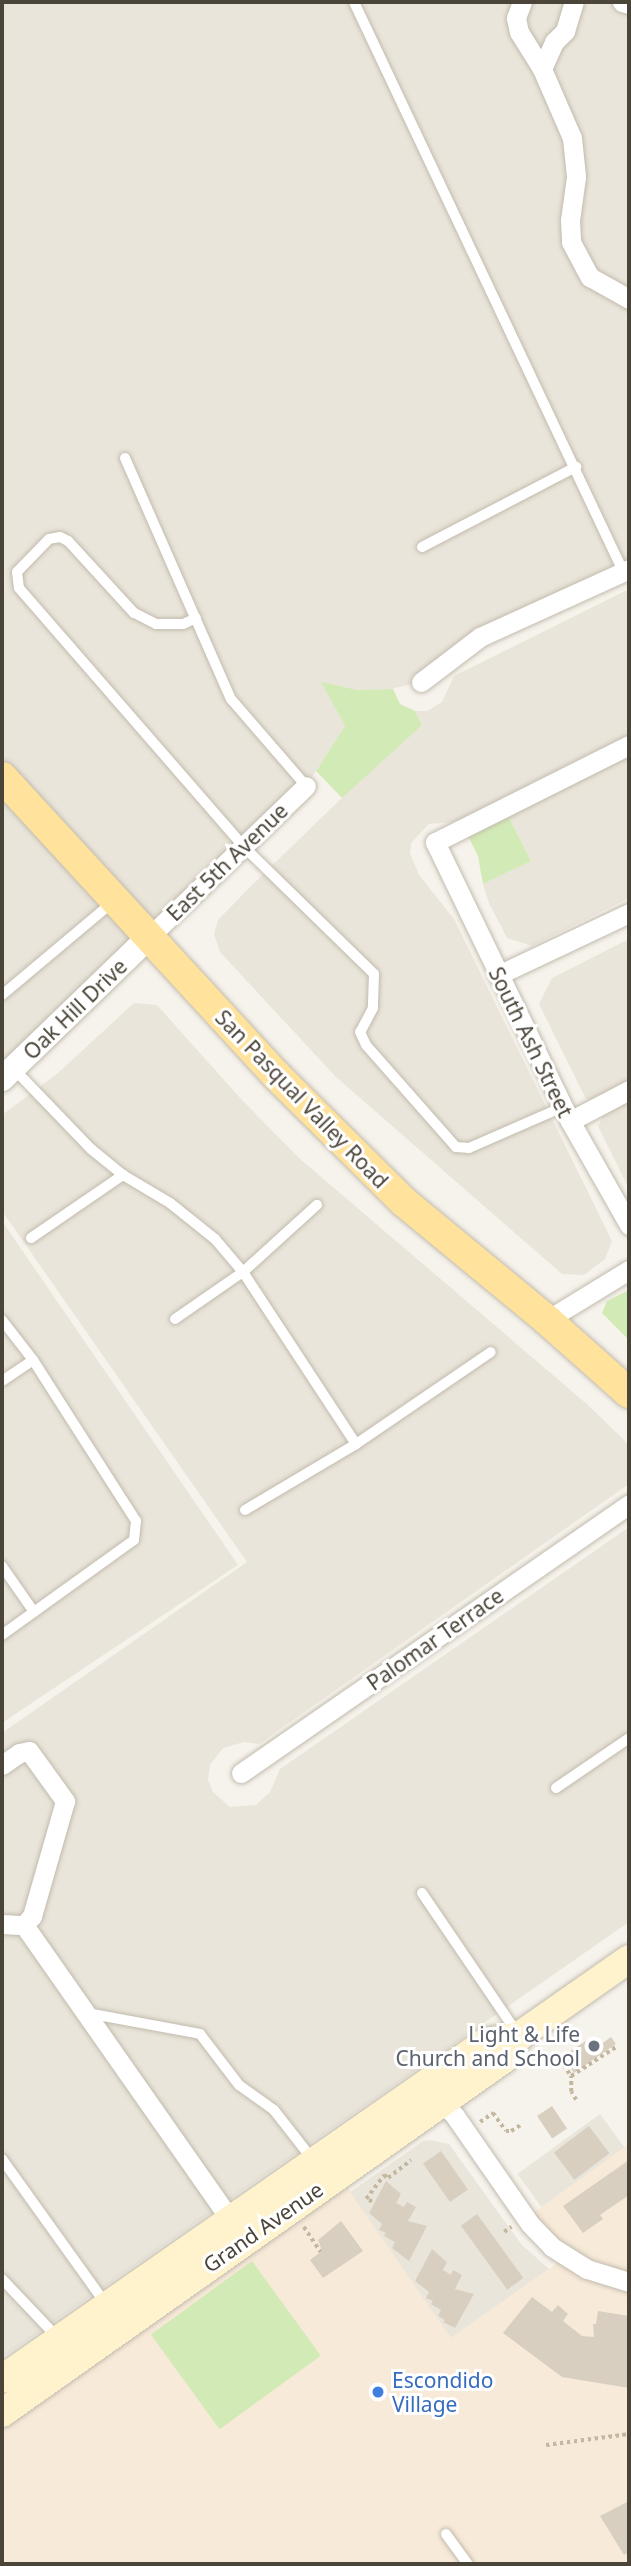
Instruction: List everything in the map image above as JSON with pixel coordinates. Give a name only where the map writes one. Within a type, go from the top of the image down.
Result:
[{"type":"main road","name":"San Pasqual Valley Road","points":[[2,777],[277,1076],[404,1202],[547,1320],[629,1393]]},
{"type":"main road","name":"Grand Avenue","points":[[2,2413],[504,2059],[519,2036],[629,1959]]},
{"type":"main road","name":"Grand Avenue","points":[[2,2379],[486,2042],[519,2036]]},
{"type":"street","points":[[522,2],[516,18],[519,32],[542,69],[572,138],[576,177],[570,220],[571,242],[590,277],[629,299]]},
{"type":"street","points":[[542,69],[554,42],[565,31],[574,2]]},
{"type":"street","points":[[622,2],[629,4]]},
{"type":"street","points":[[421,682],[480,637],[626,570]]},
{"type":"street","name":"South Ash Street","points":[[629,745],[435,842],[566,1114],[629,1225]]},
{"type":"street","name":"East 5th Avenue","points":[[148,938],[306,786]]},
{"type":"street","points":[[498,975],[629,913]]},
{"type":"street","name":"Oak Hill Drive","points":[[8,1073],[148,938]]},
{"type":"street","points":[[566,1114],[629,1090]]},
{"type":"street","points":[[547,1320],[629,1270]]},
{"type":"street","name":"Palomar Terrace","points":[[241,1773],[629,1504]]},
{"type":"street","points":[[2,1765],[19,1753],[29,1751],[65,1801],[32,1916],[24,1925]]},
{"type":"street","points":[[2,1924],[24,1925]]},
{"type":"street","points":[[24,1925],[230,2219]]},
{"type":"street","points":[[442,2102],[455,2116],[536,2232],[552,2247],[587,2269],[629,2282]]},
{"type":"lane","points":[[354,2],[626,570]]},
{"type":"lane","points":[[125,458],[231,699],[306,786]]},
{"type":"lane","points":[[422,547],[576,467]]},
{"type":"lane","points":[[196,618],[183,624],[156,624],[134,613],[68,541],[60,537],[48,539],[17,572],[19,588],[243,846],[374,974],[373,1008],[360,1032],[366,1045],[456,1147],[470,1148],[540,1117],[566,1114]]},
{"type":"lane","points":[[2,995],[114,901]]},
{"type":"lane","points":[[8,1073],[123,1175],[170,1203],[215,1239],[243,1272],[356,1444]]},
{"type":"lane","points":[[32,1238],[123,1175]]},
{"type":"lane","points":[[175,1319],[243,1272],[317,1205]]},
{"type":"lane","points":[[2,1320],[33,1360],[136,1521],[134,1540],[2,1635]]},
{"type":"lane","points":[[245,1510],[356,1444],[491,1352]]},
{"type":"lane","points":[[2,1381],[33,1360]]},
{"type":"lane","points":[[2,1566],[34,1612]]},
{"type":"lane","points":[[555,1788],[629,1738]]},
{"type":"lane","points":[[422,1893],[519,2036]]},
{"type":"lane","points":[[83,2012],[200,2034],[239,2085],[274,2110],[314,2162]]},
{"type":"lane","points":[[2,2159],[107,2306]]},
{"type":"lane","points":[[2,2278],[58,2339]]},
{"type":"lane","points":[[446,2534],[468,2564]]},
{"type":"path","points":[[570,2076],[616,2047]]},
{"type":"path","points":[[560,2059],[570,2076],[571,2092],[576,2100]]},
{"type":"path","points":[[480,2122],[493,2113],[506,2131],[522,2124]]},
{"type":"path","points":[[372,2202],[366,2199],[384,2175],[388,2178],[411,2160]]},
{"type":"path","points":[[301,2223],[321,2252]]},
{"type":"path","points":[[504,2232],[511,2227]]},
{"type":"path","points":[[546,2445],[629,2434]]},
{"type":"shaded area","points":[[2,2],[629,2],[629,569],[480,637],[421,682],[391,689],[358,690],[322,683],[345,726],[306,786],[2,1079]]},
{"type":"shaded area","points":[[629,589],[629,735],[454,822],[429,824],[411,843],[410,853],[419,875],[454,919],[612,1241],[605,1259],[584,1275],[562,1274],[335,1076],[220,952],[214,934],[218,920],[250,887],[412,730],[422,725],[415,711],[427,711],[442,702],[454,676]]},
{"type":"shaded area","points":[[629,754],[629,898],[532,946],[507,938],[489,903],[483,884],[531,861],[508,816]]},
{"type":"shaded area","points":[[629,939],[629,1085],[594,1100],[586,1099],[539,1004],[552,978]]},
{"type":"shaded area","points":[[134,1003],[157,1005],[241,1099],[299,1158],[588,1405],[629,1445],[629,1484],[259,1744],[244,1742],[223,1748],[210,1765],[208,1780],[213,1792],[230,1807],[256,1805],[270,1792],[280,1769],[629,1527],[629,1922],[2,2358],[2,1733],[247,1562],[2,1211],[2,1115],[58,1073]]},
{"type":"shaded area","points":[[629,1099],[629,1189],[598,1126],[605,1112]]},
{"type":"shaded area","points":[[2,1221],[238,1565],[2,1723]]},
{"type":"shaded area","points":[[600,2114],[625,2148],[542,2208],[517,2174]]},
{"type":"shaded area","points":[[423,2141],[449,2144],[521,2244],[549,2269],[451,2338],[252,2261]]},
{"type":"shaded area","points":[[629,2144],[629,2564],[2,2564],[2,2396],[338,2162],[350,2192],[451,2338],[566,2257],[526,2218]]},
{"type":"green space","points":[[321,682],[358,690],[393,689],[400,704],[415,711],[422,725],[342,798],[316,771],[345,726]]},
{"type":"green space","points":[[508,816],[531,861],[483,884],[478,856],[467,834]]},
{"type":"green space","points":[[629,1290],[629,1340],[602,1313],[607,1301]]},
{"type":"green space","points":[[252,2261],[321,2356],[220,2429],[151,2334]]},
{"type":"building","points":[[611,2037],[616,2044],[574,2073],[563,2056],[590,2038],[597,2047]]},
{"type":"building","points":[[552,2106],[567,2128],[552,2138],[537,2116]]},
{"type":"building","points":[[589,2126],[609,2153],[574,2180],[554,2152]]},
{"type":"building","points":[[441,2151],[468,2190],[450,2202],[423,2164]]},
{"type":"building","points":[[629,2160],[629,2195],[600,2215],[603,2219],[583,2233],[563,2206]]},
{"type":"building","points":[[386,2181],[401,2194],[396,2203],[404,2207],[407,2202],[416,2207],[408,2221],[427,2226],[409,2261],[392,2248],[395,2242],[384,2236],[386,2233],[379,2230],[382,2224],[369,2213]]},
{"type":"building","points":[[477,2214],[523,2278],[507,2290],[461,2226]]},
{"type":"building","points":[[341,2221],[363,2251],[323,2278],[310,2260],[322,2251],[318,2240]]},
{"type":"building","points":[[432,2249],[447,2262],[443,2270],[451,2275],[453,2270],[462,2275],[455,2289],[474,2294],[455,2328],[443,2322],[445,2320],[438,2316],[441,2310],[426,2298],[429,2292],[415,2281]]},
{"type":"building","points":[[532,2297],[552,2312],[558,2305],[568,2314],[563,2321],[582,2336],[594,2337],[593,2324],[596,2324],[598,2311],[629,2316],[629,2388],[562,2377],[503,2333]]},
{"type":"building","points":[[629,2501],[629,2552],[624,2555],[600,2516]]},
{"type":"place","name":"Light & Life Church and School","points":[[594,2046]]},
{"type":"place","name":"Escondido Village","points":[[378,2392]]}]
